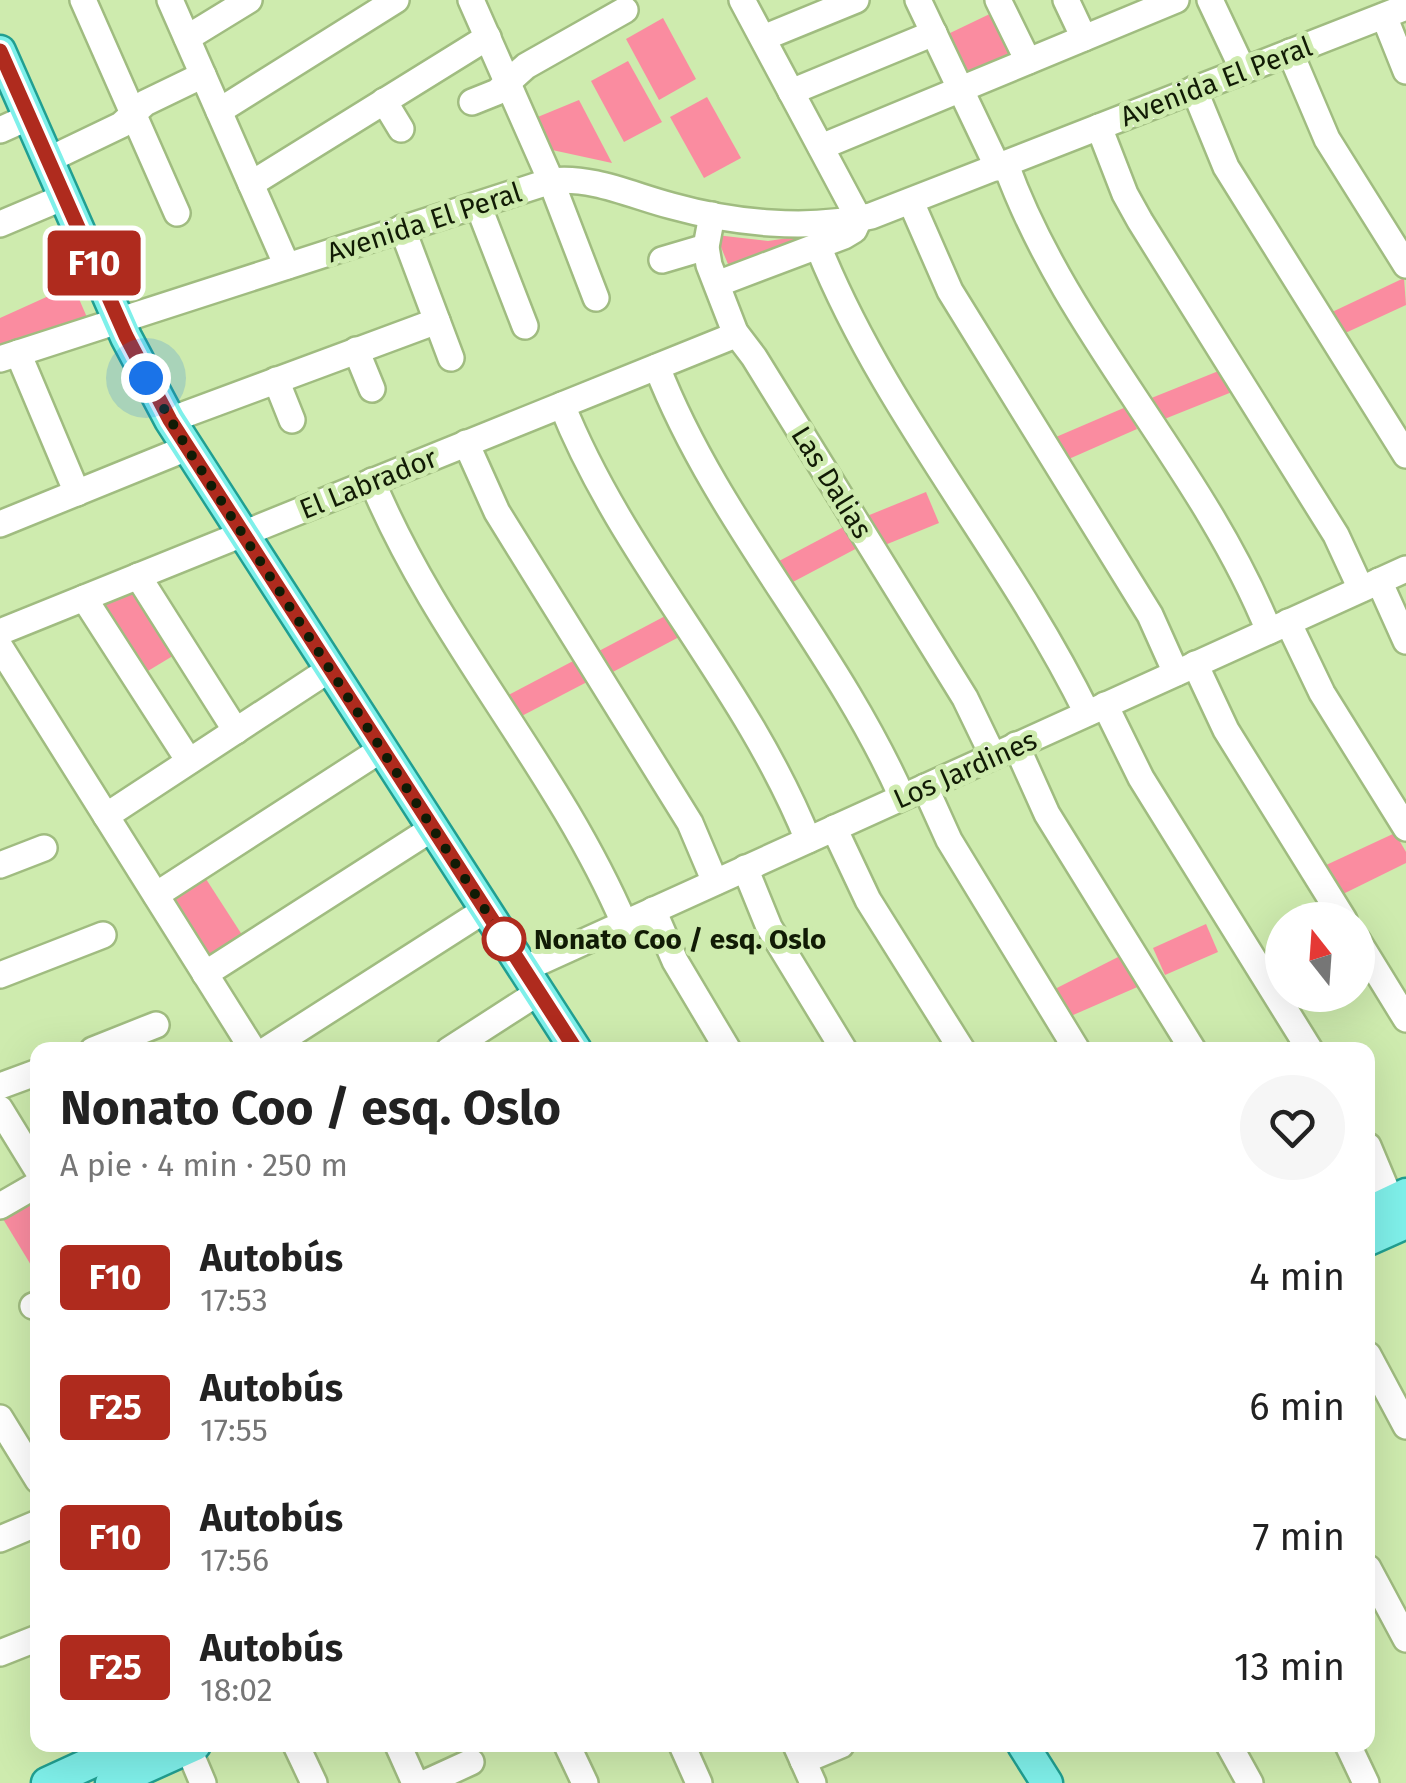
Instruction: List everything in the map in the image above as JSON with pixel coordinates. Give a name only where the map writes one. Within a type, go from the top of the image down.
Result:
[{"type":"main road","points":[[0,51],[119,321],[170,420],[571,1042]]},
{"type":"main road","points":[[1375,1231],[1393,1207]]},
{"type":"main road","points":[[48,1783],[115,1752]]},
{"type":"main road","points":[[111,1783],[177,1752]]},
{"type":"street","points":[[84,0],[177,213]]},
{"type":"street","points":[[170,0],[287,266]]},
{"type":"street","points":[[187,38],[248,0]]},
{"type":"street","points":[[219,111],[396,0]]},
{"type":"street","points":[[742,0],[858,219]]},
{"type":"street","points":[[763,38],[856,0]]},
{"type":"street","points":[[918,0],[1040,246],[1406,828]]},
{"type":"street","points":[[998,0],[1028,61]]},
{"type":"street","points":[[1066,0],[1084,38]]},
{"type":"street","points":[[820,147],[1084,38],[1139,7],[1176,0]]},
{"type":"street","points":[[1210,0],[1243,70]]},
{"type":"street","points":[[477,2],[596,298]]},
{"type":"street","points":[[472,102],[496,92],[526,66],[625,10]]},
{"type":"street","points":[[1395,12],[1406,72]]},
{"type":"street","name":"Avenida El Peral","points":[[9,356],[551,181],[584,181],[712,215],[783,222],[858,219],[911,202],[1395,12]]},
{"type":"street","points":[[791,92],[934,34]]},
{"type":"street","points":[[251,184],[488,37]]},
{"type":"street","points":[[1290,52],[1328,139],[1406,264]]},
{"type":"street","points":[[48,160],[121,125],[145,103],[203,76]]},
{"type":"street","points":[[1194,90],[1226,166],[1406,455]]},
{"type":"street","points":[[384,101],[401,129]]},
{"type":"street","points":[[0,130],[29,117]]},
{"type":"street","points":[[1099,127],[1140,220],[1406,641]]},
{"type":"street","points":[[0,224],[64,196]]},
{"type":"street","points":[[911,202],[945,282],[1333,902]]},
{"type":"street","points":[[478,205],[524,326]]},
{"type":"street","name":"Las Dalias","points":[[712,215],[706,247],[734,332],[748,348],[964,698],[1047,814],[1187,1042]]},
{"type":"street","name":"Avenida El Peral","points":[[717,284],[850,233],[858,219]]},
{"type":"street","points":[[402,228],[451,358]]},
{"type":"street","points":[[818,246],[853,326],[1060,661],[1141,778],[1305,1042]]},
{"type":"street","points":[[662,260],[706,247]]},
{"type":"street","points":[[170,420],[437,321]]},
{"type":"street","name":"El Labrador","points":[[0,632],[734,332]]},
{"type":"street","points":[[356,350],[372,390]]},
{"type":"street","points":[[9,356],[78,492]]},
{"type":"street","points":[[657,366],[689,440],[867,728],[949,840],[1072,1042]]},
{"type":"street","points":[[276,380],[292,420]]},
{"type":"street","points":[[562,405],[592,473],[777,772],[808,840]]},
{"type":"street","points":[[466,443],[488,496],[681,807],[715,882]]},
{"type":"street","points":[[0,524],[187,448]]},
{"type":"street","points":[[372,481],[408,561],[599,866],[624,923]]},
{"type":"street","name":"Los Jardines","points":[[458,1042],[531,980],[624,923],[913,792],[999,748],[1096,709],[1406,568]]},
{"type":"street","points":[[138,576],[236,731]]},
{"type":"street","points":[[84,598],[190,761]]},
{"type":"street","points":[[0,647],[248,1042]]},
{"type":"street","points":[[106,816],[330,669]]},
{"type":"street","points":[[156,896],[382,749]]},
{"type":"street","points":[[205,974],[433,828]]},
{"type":"street","points":[[834,828],[868,900],[957,1042]]},
{"type":"street","points":[[0,866],[44,848]]},
{"type":"street","points":[[745,868],[769,927],[839,1042]]},
{"type":"street","points":[[279,1042],[486,910]]},
{"type":"street","points":[[653,910],[674,961],[723,1042]]},
{"type":"street","points":[[0,975],[103,935]]},
{"type":"street","points":[[1375,969],[1406,1019]]},
{"type":"street","points":[[113,1042],[156,1025]]},
{"type":"street","points":[[0,1086],[30,1075]]},
{"type":"street","points":[[0,1108],[30,1158]]},
{"type":"street","points":[[1375,1163],[1393,1207]]},
{"type":"street","points":[[0,1206],[30,1189]]},
{"type":"street","points":[[1375,1368],[1406,1426]]},
{"type":"street","points":[[2,1424],[30,1468]]},
{"type":"street","points":[[0,1539],[30,1526]]},
{"type":"street","points":[[1375,1581],[1406,1638]]},
{"type":"street","points":[[0,1653],[30,1641]]},
{"type":"street","points":[[192,1752],[203,1783]]},
{"type":"street","points":[[299,1752],[314,1783]]},
{"type":"street","points":[[401,1752],[415,1783]]},
{"type":"street","points":[[570,1752],[584,1783]]},
{"type":"street","points":[[685,1752],[699,1783]]},
{"type":"street","points":[[804,1763],[827,1752]]},
{"type":"street","points":[[1233,1752],[1250,1783]]},
{"type":"street","points":[[1351,1752],[1366,1783]]},
{"type":"street","points":[[425,1783],[470,1762]]},
{"type":"shaded area","points":[[996,11],[1017,55],[969,78],[948,34]]},
{"type":"shaded area","points":[[663,18],[696,79],[659,100],[626,39]]},
{"type":"shaded area","points":[[628,61],[662,122],[624,142],[591,81]]},
{"type":"shaded area","points":[[707,97],[741,158],[704,178],[670,117]]},
{"type":"shaded area","points":[[579,100],[612,163],[543,148],[528,121]]},
{"type":"shaded area","points":[[815,234],[730,269],[716,235],[768,241]]},
{"type":"shaded area","points":[[1404,278],[1406,305],[1341,335],[1330,313]]},
{"type":"shaded area","points":[[73,285],[89,322],[0,349],[0,318]]},
{"type":"shaded area","points":[[1221,370],[1232,392],[1157,422],[1144,401]]},
{"type":"shaded area","points":[[1126,407],[1137,429],[1062,462],[1049,440]]},
{"type":"shaded area","points":[[926,492],[939,523],[880,547],[867,516]]},
{"type":"shaded area","points":[[851,523],[863,545],[791,583],[779,561]]},
{"type":"shaded area","points":[[138,591],[176,654],[138,677],[96,607]]},
{"type":"shaded area","points":[[669,614],[681,636],[609,674],[597,652]]},
{"type":"shaded area","points":[[575,660],[587,682],[514,720],[503,698]]},
{"type":"shaded area","points":[[1395,833],[1406,852],[1406,863],[1341,895],[1324,866]]},
{"type":"shaded area","points":[[206,879],[246,941],[211,964],[170,902]]},
{"type":"shaded area","points":[[1206,924],[1218,952],[1165,975],[1153,948]]},
{"type":"shaded area","points":[[1124,954],[1142,985],[1064,1019],[1047,993]]},
{"type":"shaded area","points":[[30,1195],[30,1263],[0,1214]]},
{"type":"bus line","name":"F10","points":[[0,51],[126,336],[170,420],[571,1042]]},
{"type":"place","name":"Nonato Coo / esq. Oslo","points":[[504,939]]},
{"type":"route","points":[[146,378],[187,448],[504,939]]}]
